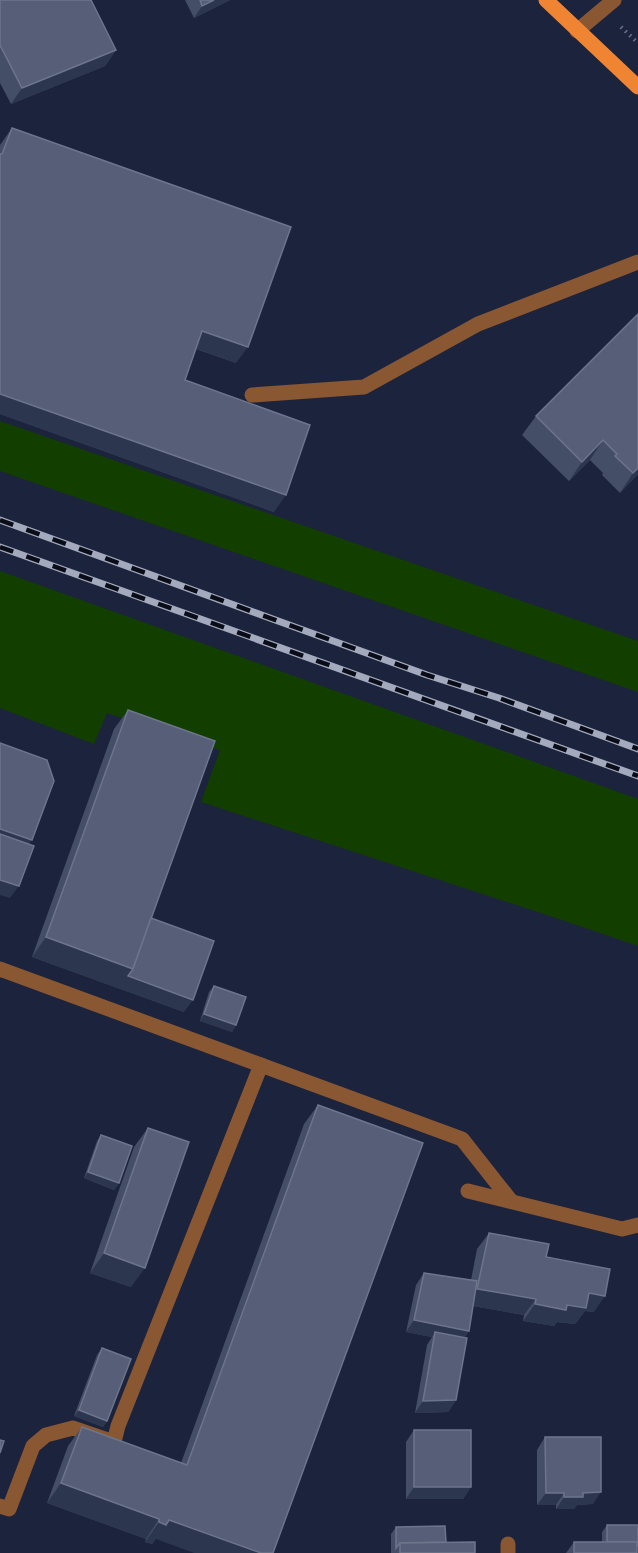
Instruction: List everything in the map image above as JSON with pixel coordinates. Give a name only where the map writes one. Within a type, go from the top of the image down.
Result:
[{"type":"main road","points":[[546,0],[638,87]]},
{"type":"street","points":[[578,31],[614,0]]},
{"type":"street","points":[[252,395],[364,387],[478,324],[638,262]]},
{"type":"street","points":[[0,970],[462,1138],[511,1201]]},
{"type":"street","points":[[0,1506],[9,1509],[33,1446],[46,1435],[73,1428],[114,1442],[261,1065]]},
{"type":"street","points":[[468,1191],[622,1229],[638,1225]]},
{"type":"green space","points":[[0,421],[638,641],[638,692],[0,471]]},
{"type":"green space","points":[[0,571],[638,799],[638,946],[201,802],[220,750],[107,713],[94,744],[0,708]]},
{"type":"building","points":[[0,0],[91,0],[116,50],[22,88],[0,45]]},
{"type":"building","points":[[200,0],[214,0],[202,6]]},
{"type":"building","points":[[12,128],[291,227],[248,347],[202,331],[185,380],[310,425],[286,495],[0,394],[0,154],[2,154]]},
{"type":"building","points":[[638,314],[638,468],[633,473],[615,456],[617,454],[603,440],[582,462],[536,416]]},
{"type":"building","points":[[128,710],[215,741],[133,969],[46,937]]},
{"type":"building","points":[[0,743],[47,760],[54,781],[32,840],[0,829]]},
{"type":"building","points":[[0,834],[34,846],[19,886],[0,880]]},
{"type":"building","points":[[151,918],[214,941],[193,1000],[128,976],[133,969]]},
{"type":"building","points":[[214,986],[246,997],[236,1025],[204,1014]]},
{"type":"building","points":[[318,1105],[423,1143],[273,1553],[261,1553],[169,1520],[166,1525],[159,1522],[159,1519],[61,1483],[82,1427],[187,1465]]},
{"type":"building","points":[[148,1128],[189,1142],[145,1268],[104,1253]]},
{"type":"building","points":[[101,1135],[132,1146],[119,1183],[88,1172]]},
{"type":"building","points":[[489,1233],[549,1244],[546,1257],[610,1269],[605,1296],[589,1293],[586,1308],[567,1305],[566,1310],[535,1304],[536,1299],[477,1289]]},
{"type":"building","points":[[424,1273],[477,1281],[469,1331],[414,1320]]},
{"type":"building","points":[[435,1332],[467,1338],[456,1400],[423,1401]]},
{"type":"building","points":[[102,1348],[131,1359],[107,1421],[79,1410]]},
{"type":"building","points":[[414,1430],[471,1430],[471,1487],[414,1487]]},
{"type":"building","points":[[545,1437],[601,1437],[601,1492],[583,1493],[583,1497],[564,1497],[564,1493],[546,1493]]},
{"type":"building","points":[[0,1440],[4,1441],[0,1453]]},
{"type":"building","points":[[607,1525],[638,1525],[638,1546],[637,1542],[607,1542]]},
{"type":"building","points":[[445,1526],[446,1542],[400,1543],[396,1548],[396,1527]]},
{"type":"building","points":[[475,1542],[475,1553],[400,1553],[400,1543]]},
{"type":"building","points":[[574,1542],[637,1542],[637,1553],[574,1553]]},
{"type":"railway","points":[[0,520],[638,749]]},
{"type":"railway","points":[[0,547],[638,776]]}]
